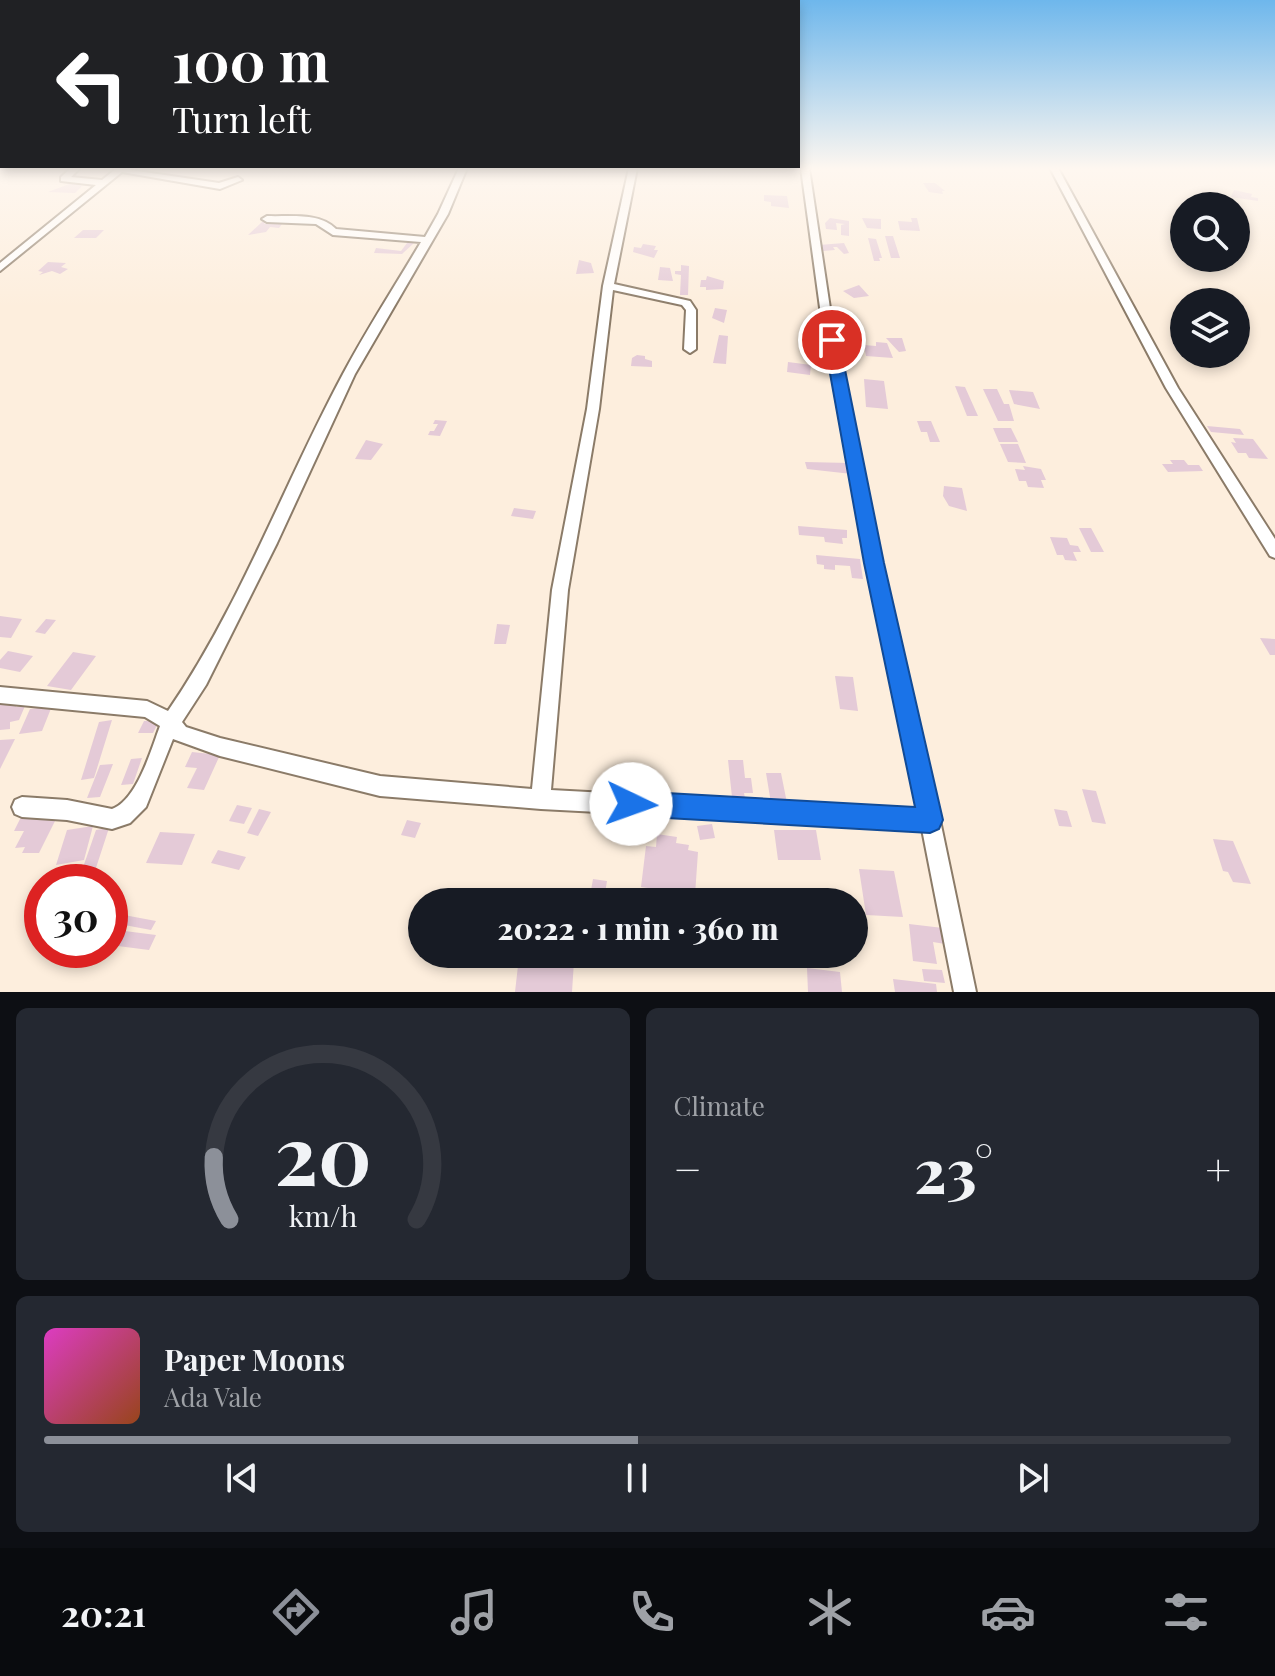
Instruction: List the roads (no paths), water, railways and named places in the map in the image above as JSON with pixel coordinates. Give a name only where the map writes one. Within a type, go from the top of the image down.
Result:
[{"type":"street","points":[[0,268],[66,214]]},
{"type":"street","points":[[22,807],[67,810],[112,819],[123,816],[139,800],[171,722],[200,679],[270,543],[349,374],[443,214]]},
{"type":"street","points":[[541,799],[560,590],[593,409],[608,286],[623,214]]},
{"type":"street","points":[[812,214],[826,315],[874,563],[965,992]]},
{"type":"street","points":[[1079,214],[1172,388],[1275,552]]},
{"type":"street","points":[[267,219],[317,221],[333,232],[426,240]]},
{"type":"street","points":[[608,286],[686,303],[691,310],[690,349]]},
{"type":"street","points":[[0,695],[147,709],[171,722],[180,734],[220,747],[380,786],[541,799],[930,820]]}]
